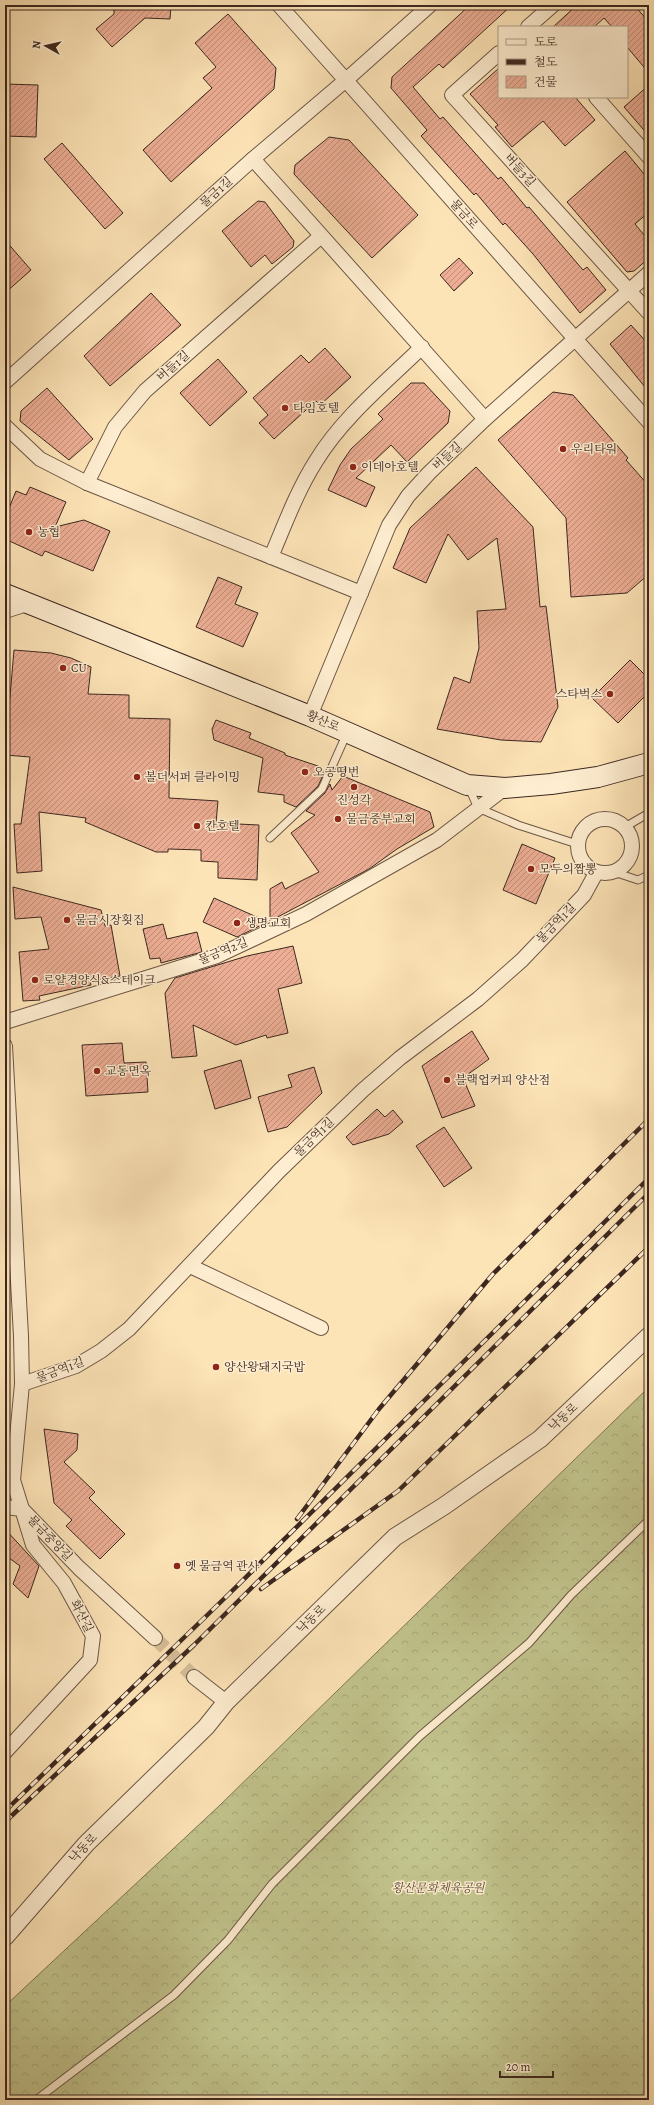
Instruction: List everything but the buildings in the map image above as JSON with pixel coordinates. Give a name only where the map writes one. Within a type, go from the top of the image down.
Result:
[{"type":"main road","name":"황산로","points":[[5,594],[310,716],[467,784],[505,788],[551,784],[598,777],[649,763]]},
{"type":"street","name":"물금로","points":[[279,5],[649,422]]},
{"type":"street","name":"물금1길","points":[[5,382],[253,159],[346,80],[430,5]]},
{"type":"street","points":[[531,26],[553,5]]},
{"type":"street","name":"버들3길","points":[[498,54],[452,95],[630,290]]},
{"type":"street","points":[[597,98],[649,157]]},
{"type":"street","points":[[253,159],[485,419]]},
{"type":"street","name":"버들1길","points":[[87,483],[115,427],[145,391],[321,236]]},
{"type":"street","name":"버들길","points":[[310,716],[389,525],[408,496],[429,472],[485,419],[649,273]]},
{"type":"street","points":[[630,290],[649,313]]},
{"type":"street","points":[[271,557],[297,493],[316,460],[341,427],[422,347]]},
{"type":"street","points":[[5,426],[40,459],[87,483],[361,593]]},
{"type":"street","points":[[5,611],[30,604]]},
{"type":"street","name":"물금역2길","points":[[5,1022],[216,956],[306,914],[437,840],[505,788]]},
{"type":"street","points":[[600,819],[618,822],[625,828],[630,835],[632,844],[628,861],[614,872],[596,872],[588,868],[582,862],[578,853],[577,844],[584,828],[600,819]]},
{"type":"street","name":"물금역1길","points":[[22,1384],[76,1366],[101,1351],[129,1329],[279,1171],[363,1090],[400,1058],[478,999],[522,960],[584,894],[596,872]]},
{"type":"street","name":"물금중앙길","points":[[5,1046],[21,1328],[22,1384],[13,1480],[22,1509],[79,1568],[155,1638]]},
{"type":"street","points":[[190,1266],[321,1328]]},
{"type":"street","name":"낙동로","points":[[5,1937],[86,1844],[206,1727],[226,1702],[395,1537],[444,1506],[540,1439],[649,1336]]},
{"type":"street","points":[[5,1507],[22,1509]]},
{"type":"street","name":"화산길","points":[[5,1752],[90,1660],[93,1636],[64,1583],[33,1545],[22,1509]]},
{"type":"street","points":[[194,1677],[226,1702]]},
{"type":"lane","points":[[270,838],[322,789],[348,732]]},
{"type":"lane","points":[[467,784],[478,808],[518,825],[577,844]]},
{"type":"lane","points":[[625,828],[649,813]]},
{"type":"lane","points":[[614,872],[638,880],[649,875]]},
{"type":"lane","points":[[36,2100],[174,1995],[228,1940],[272,1884],[409,1747],[529,1643],[571,1595],[649,1520]]},
{"type":"green space","name":"황산문화체육공원","points":[[649,1387],[649,2100],[5,2100],[5,2006],[219,1806]]},
{"type":"tunnel","points":[[155,1638],[194,1677]]},
{"type":"railway","points":[[297,1519],[379,1409],[493,1274],[649,1119]]},
{"type":"railway","points":[[5,1811],[229,1594],[649,1178]]},
{"type":"railway","points":[[5,1822],[194,1645],[649,1193]]},
{"type":"railway","points":[[261,1589],[398,1491],[649,1247]]},
{"type":"place","name":"타임호텔","points":[[285,408]]},
{"type":"place","name":"우리타워","points":[[563,449]]},
{"type":"place","name":"이데아호텔","points":[[353,467]]},
{"type":"place","name":"농협","points":[[29,532]]},
{"type":"place","name":"CU","points":[[63,668]]},
{"type":"place","name":"스타벅스","points":[[610,694]]},
{"type":"place","name":"오공떵번","points":[[305,772]]},
{"type":"place","name":"볼더서퍼 클라이밍","points":[[137,777]]},
{"type":"place","name":"진성각","points":[[354,787]]},
{"type":"place","name":"물금중부교회","points":[[338,819]]},
{"type":"place","name":"칸호텔","points":[[197,826]]},
{"type":"place","name":"모두의짬뽕","points":[[531,869]]},
{"type":"place","name":"물금시장횟집","points":[[67,920]]},
{"type":"place","name":"생명교회","points":[[237,923]]},
{"type":"place","name":"로얄경양식&스테이크","points":[[35,980]]},
{"type":"place","name":"교동면옥","points":[[97,1071]]},
{"type":"place","name":"블랙업커피 양산점","points":[[447,1080]]},
{"type":"place","name":"양산왕돼지국밥","points":[[216,1367]]},
{"type":"place","name":"옛 물금역 관사","points":[[177,1566]]}]
